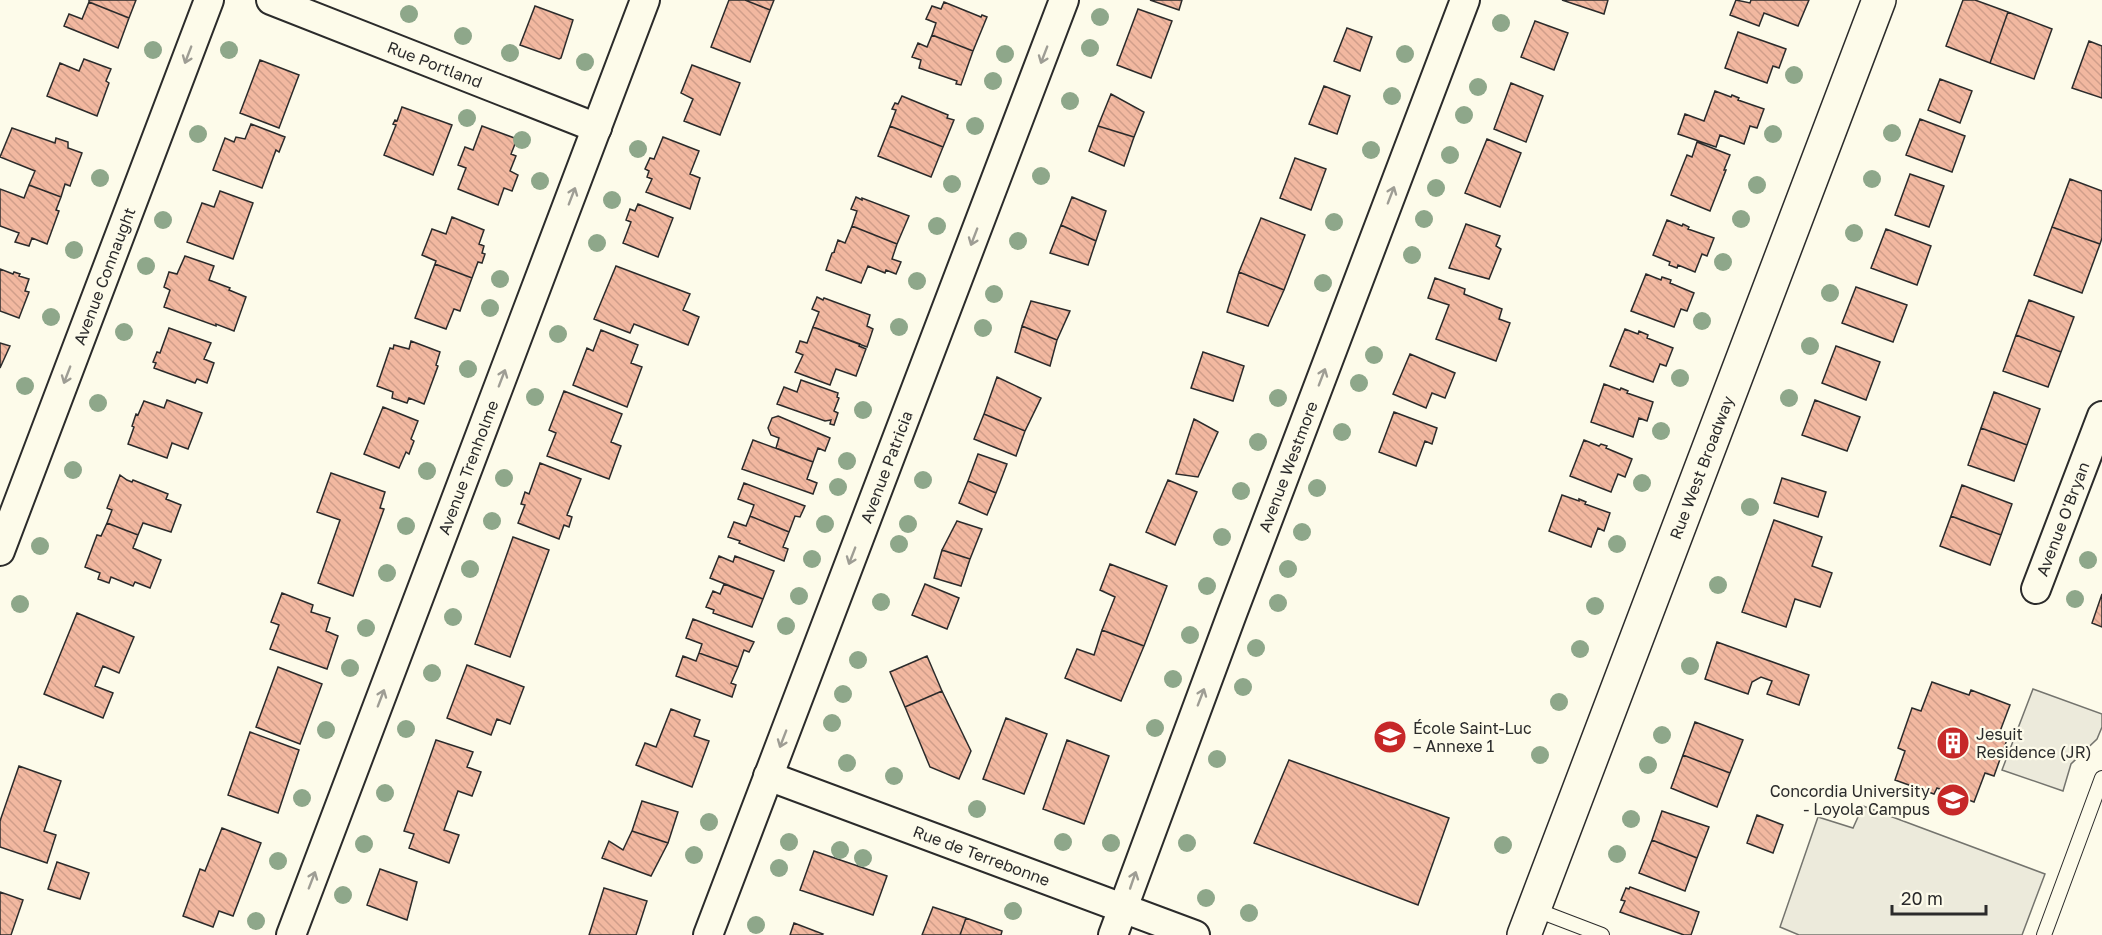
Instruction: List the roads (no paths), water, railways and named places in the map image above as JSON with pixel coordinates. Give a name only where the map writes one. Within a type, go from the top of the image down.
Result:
[{"type":"street","name":"Avenue Connaught","points":[[0,551],[209,0]]},
{"type":"street","name":"Rue Portland","points":[[270,0],[597,128]]},
{"type":"street","name":"Avenue Trenholme","points":[[291,935],[645,0]]},
{"type":"street","name":"Avenue Patricia","points":[[708,935],[1064,0]]},
{"type":"street","name":"Avenue Westmore","points":[[1113,935],[1253,558],[1466,0]]},
{"type":"street","name":"Rue West Broadway","points":[[1529,922],[1879,0]]},
{"type":"street","name":"Avenue O'Bryan","points":[[2036,589],[2102,416]]},
{"type":"street","name":"Rue de Terrebonne","points":[[768,776],[1195,935]]},
{"type":"lane","points":[[2044,935],[2102,778]]},
{"type":"lane","points":[[1529,922],[1602,935]]},
{"type":"place","name":"École Saint-Luc – Annexe 1","points":[[1390,737]]},
{"type":"place","name":"Jesuit Residence (JR)","points":[[1953,743]]},
{"type":"place","name":"Concordia University - Loyola Campus","points":[[1953,800]]}]
